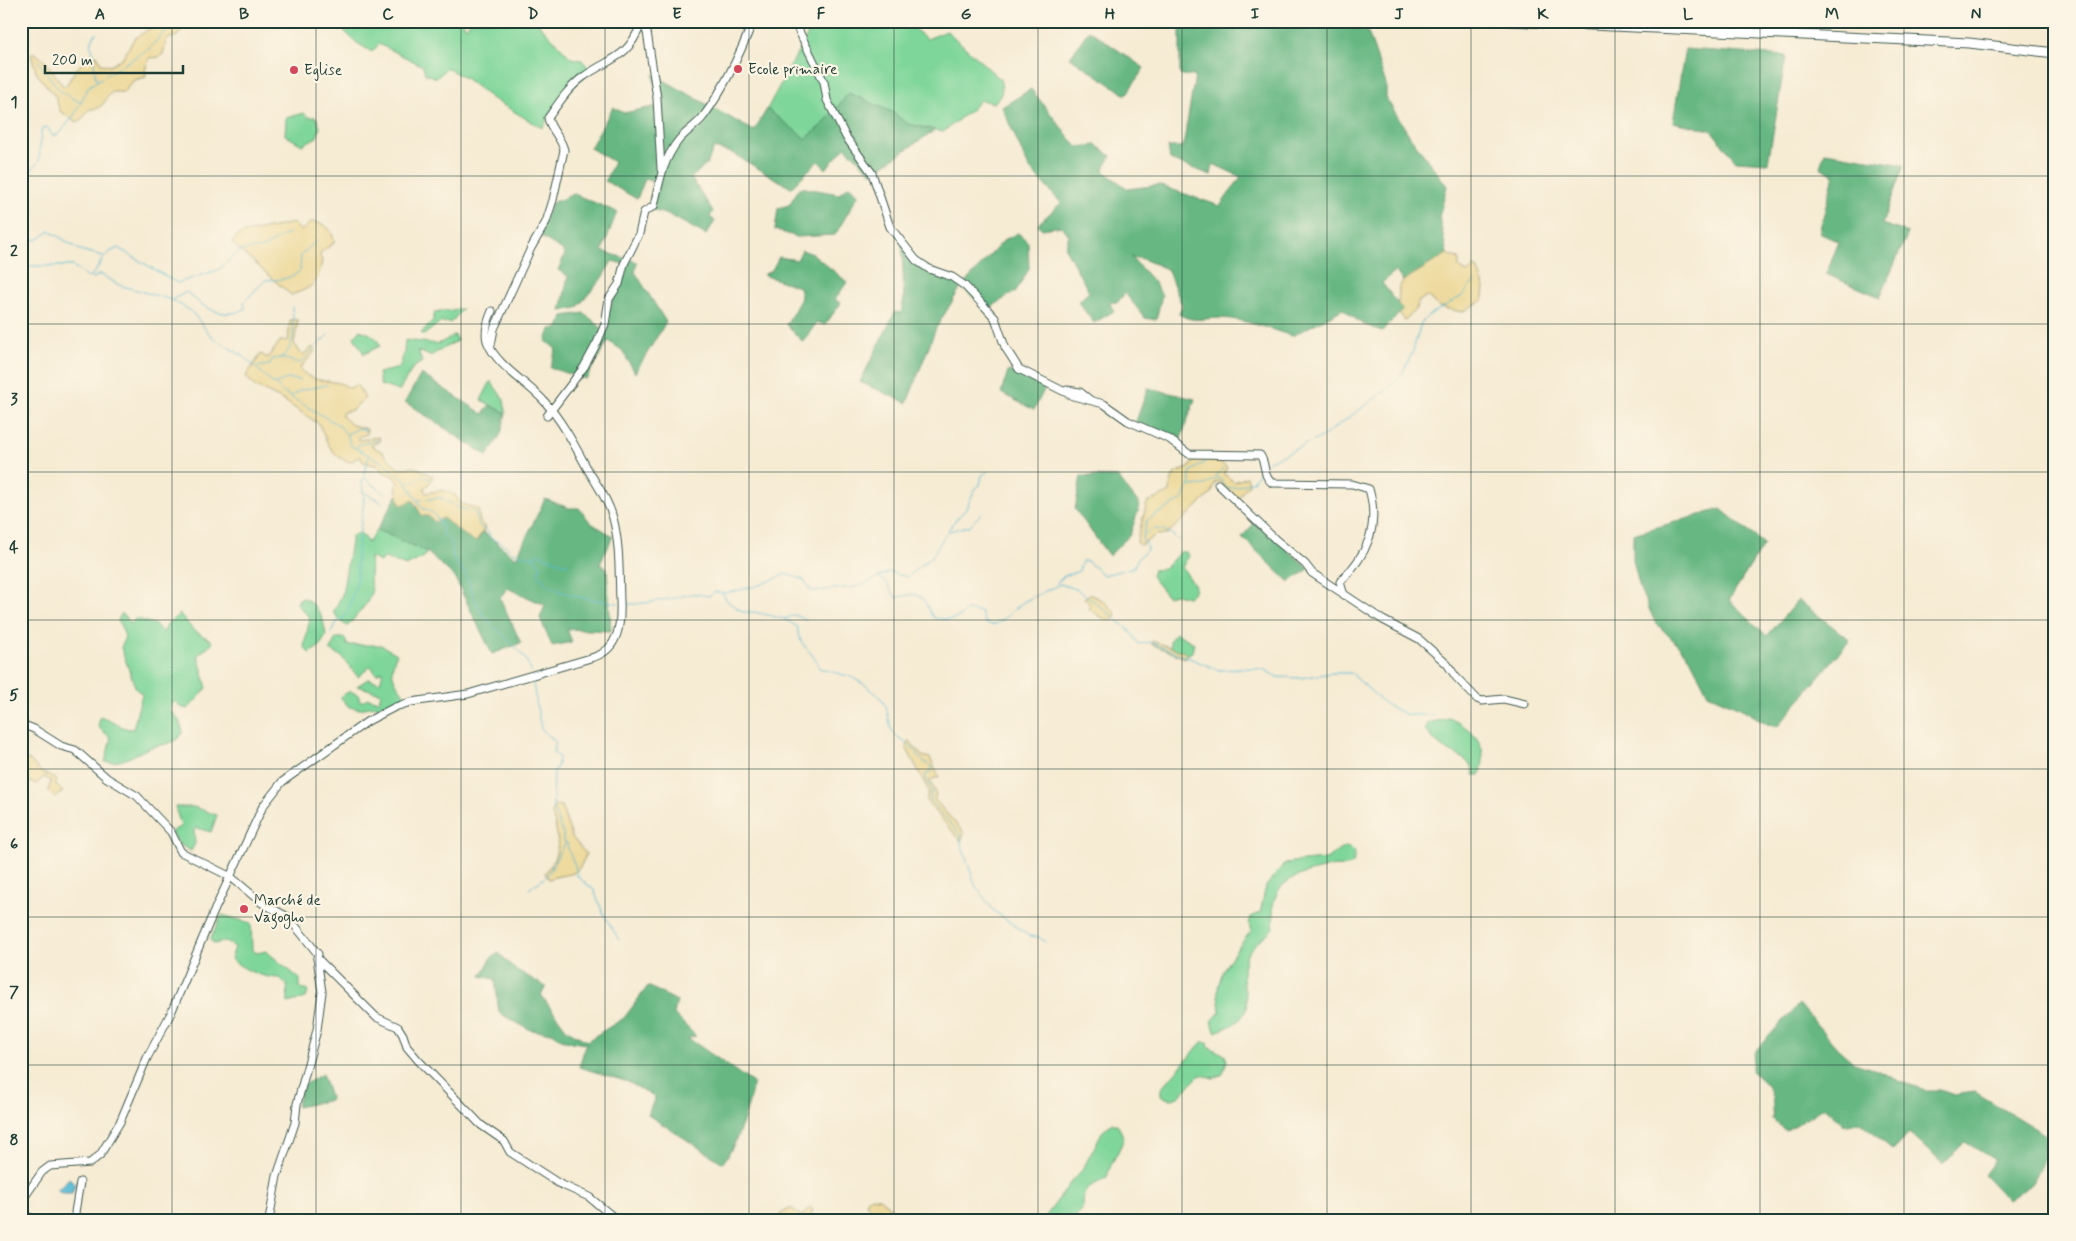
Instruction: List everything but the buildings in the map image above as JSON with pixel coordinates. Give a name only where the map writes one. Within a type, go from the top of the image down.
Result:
[{"type":"main road","points":[[1508,21],[1969,43],[2055,54]]},
{"type":"street","points":[[660,179],[670,154],[679,140],[703,116],[734,64],[753,21]]},
{"type":"street","points":[[794,21],[824,82],[827,100],[846,137],[872,173],[890,227],[916,260],[929,269],[952,277],[965,286],[986,307],[995,318],[1005,347],[1019,369],[1061,390],[1104,404],[1128,422],[1160,434],[1189,454],[1260,455],[1264,463],[1266,477],[1272,483],[1352,484],[1369,489],[1374,506],[1370,538],[1358,563],[1340,582],[1344,595]]},
{"type":"street","points":[[1785,34],[1788,21]]},
{"type":"street","points":[[547,416],[584,367],[597,343],[605,324],[609,299],[619,284],[624,264],[639,234],[644,212],[654,206],[660,179],[662,155],[657,98],[647,32],[641,23]]},
{"type":"street","points":[[492,349],[490,342],[494,329],[531,248],[546,222],[553,200],[564,150],[562,142],[550,128],[548,118],[583,77],[616,58],[629,48],[641,23]]},
{"type":"street","points":[[21,1202],[42,1172],[50,1166],[90,1163],[100,1155],[120,1122],[147,1058],[172,1013],[215,909],[263,806],[274,792],[309,762],[381,713],[411,702],[462,696],[603,654],[614,642],[620,614],[617,545],[612,516],[604,497],[571,437],[551,409],[500,360],[487,341],[486,332],[492,311]]},
{"type":"street","points":[[1218,484],[1312,573],[1383,620],[1419,639],[1447,664],[1456,677],[1477,699],[1482,701],[1504,699],[1525,704]]},
{"type":"street","points":[[21,724],[34,729],[61,746],[75,750],[107,778],[128,789],[144,802],[172,832],[181,852],[230,877],[262,903],[288,917],[318,954],[322,992],[317,1030],[297,1104],[295,1123],[277,1176],[269,1220]]},
{"type":"street","points":[[317,958],[376,1017],[398,1027],[407,1047],[418,1060],[482,1125],[504,1141],[510,1152],[558,1183],[589,1197],[617,1220]]},
{"type":"street","points":[[77,1220],[75,1212],[80,1182]]},
{"type":"street","points":[[21,1213],[35,1220]]},
{"type":"green space","points":[[345,21],[462,21],[466,27],[471,21],[536,21],[571,58],[582,60],[592,72],[570,89],[542,128],[491,98],[465,78],[446,68],[437,78],[425,74],[423,66],[379,44],[372,52],[357,43],[344,31]]},
{"type":"green space","points":[[815,21],[904,21],[927,39],[947,31],[1000,79],[1001,95],[994,103],[980,100],[972,109],[943,132],[908,124],[892,112],[849,93],[825,122],[806,140],[767,109]]},
{"type":"green space","points":[[1180,21],[1298,21],[1368,32],[1386,84],[1386,98],[1411,138],[1447,186],[1439,217],[1447,254],[1403,281],[1395,271],[1382,283],[1403,310],[1382,331],[1362,324],[1343,309],[1292,336],[1239,320],[1184,317],[1179,314],[1182,305],[1167,269],[1143,259],[1131,257],[1153,281],[1162,295],[1156,320],[1145,318],[1125,293],[1117,303],[1112,302],[1110,304],[1114,311],[1094,323],[1078,302],[1089,292],[1065,248],[1069,235],[1062,226],[1042,229],[1038,224],[1061,203],[1029,168],[1002,107],[1031,89],[1077,147],[1096,145],[1111,156],[1103,171],[1128,189],[1159,185],[1220,206],[1241,177],[1213,164],[1211,175],[1170,160],[1168,147],[1183,147],[1195,76],[1180,75]]},
{"type":"green space","points":[[1089,30],[1144,68],[1126,95],[1070,57]]},
{"type":"green space","points":[[1685,49],[1786,56],[1768,163],[1736,161],[1711,130],[1673,122]]},
{"type":"green space","points":[[653,74],[754,131],[767,109],[806,139],[825,122],[849,93],[892,112],[908,124],[935,130],[872,173],[845,147],[826,169],[818,161],[791,188],[732,153],[714,148],[707,164],[691,178],[713,211],[710,217],[715,221],[706,235],[671,216],[649,209],[659,184],[645,179],[637,199],[605,181],[614,162],[590,148],[613,107],[624,113],[658,106]]},
{"type":"green space","points":[[304,113],[308,117],[316,117],[320,127],[317,137],[302,145],[285,135],[286,118]]},
{"type":"green space","points":[[1825,152],[1904,165],[1882,224],[1908,233],[1880,297],[1826,274],[1839,242],[1819,233],[1834,175],[1820,167]]},
{"type":"green space","points":[[849,186],[859,194],[835,235],[797,237],[775,230],[778,208],[789,205],[800,187],[839,194]]},
{"type":"green space","points":[[574,194],[617,212],[602,251],[637,262],[635,272],[666,322],[635,373],[622,350],[608,341],[586,379],[550,368],[556,349],[546,341],[550,329],[559,328],[563,316],[584,313],[603,329],[624,264],[612,261],[602,278],[577,308],[561,311],[568,276],[558,270],[565,254],[561,249],[538,235],[552,203]]},
{"type":"green space","points":[[1018,233],[1028,242],[1029,269],[1016,291],[988,309],[961,287],[936,328],[907,403],[860,382],[895,312],[901,313],[904,299],[902,243],[916,260],[963,285],[1004,240]]},
{"type":"green space","points":[[802,250],[813,254],[847,282],[835,300],[841,303],[825,325],[817,322],[803,342],[786,325],[801,298],[799,287],[763,275],[772,270],[779,257],[797,260]]},
{"type":"green space","points":[[462,309],[452,322],[439,323],[424,335],[421,333],[433,320],[435,312]]},
{"type":"green space","points":[[360,330],[375,337],[380,346],[364,354],[354,337]]},
{"type":"green space","points":[[455,335],[457,341],[430,356],[418,351],[422,362],[413,368],[399,391],[380,385],[378,373],[399,368],[404,353],[405,340],[438,344]]},
{"type":"green space","points":[[1008,371],[1046,386],[1034,410],[1001,393]]},
{"type":"green space","points":[[421,374],[483,414],[490,405],[506,413],[501,434],[487,456],[405,402]]},
{"type":"green space","points":[[491,381],[504,400],[506,413],[481,400]]},
{"type":"green space","points":[[1148,388],[1195,399],[1180,441],[1135,424]]},
{"type":"green space","points":[[1081,476],[1118,477],[1140,505],[1130,535],[1109,556],[1075,509]]},
{"type":"green space","points":[[398,494],[400,503],[413,500],[422,516],[443,518],[460,532],[478,540],[483,532],[516,558],[545,499],[569,508],[579,508],[591,523],[613,536],[600,564],[607,568],[611,631],[567,629],[572,642],[552,646],[540,618],[545,605],[507,588],[500,598],[521,643],[492,654],[454,576],[427,552],[377,530]]},
{"type":"green space","points":[[1721,509],[1764,544],[1729,600],[1767,636],[1798,600],[1850,640],[1777,727],[1769,725],[1742,709],[1708,694],[1689,656],[1655,622],[1640,589],[1633,560],[1633,534]]},
{"type":"green space","points":[[1256,521],[1309,569],[1289,582],[1242,537]]},
{"type":"green space","points":[[377,530],[427,552],[424,557],[406,566],[385,558],[380,562],[370,557],[372,590],[367,603],[348,626],[342,623],[333,612],[342,595],[352,536],[356,534],[363,535],[368,543]]},
{"type":"green space","points":[[1180,552],[1186,552],[1189,556],[1182,567],[1195,586],[1194,592],[1188,597],[1176,594],[1167,596],[1151,576],[1153,570],[1164,569]]},
{"type":"green space","points":[[304,598],[320,614],[326,636],[319,647],[309,653],[304,647],[310,618],[297,604],[299,599]]},
{"type":"green space","points":[[122,613],[131,624],[136,618],[156,625],[163,633],[168,623],[180,614],[194,631],[211,640],[212,644],[198,655],[207,688],[188,709],[180,707],[174,701],[170,710],[179,720],[183,732],[176,740],[149,748],[124,760],[105,762],[111,738],[98,727],[100,717],[124,728],[133,729],[142,694],[136,689],[121,648],[125,636],[118,620]]},
{"type":"green space","points":[[1176,633],[1194,643],[1192,652],[1187,655],[1170,648],[1170,640]]},
{"type":"green space","points":[[336,638],[345,638],[347,645],[381,645],[397,654],[393,667],[394,677],[408,698],[382,708],[375,706],[359,709],[349,707],[340,697],[350,691],[358,695],[361,702],[368,698],[379,701],[381,693],[357,686],[368,679],[380,682],[383,671],[376,674],[371,666],[358,677],[341,656],[330,650]]},
{"type":"green space","points":[[1449,718],[1466,727],[1478,740],[1483,755],[1480,775],[1474,775],[1467,761],[1439,745],[1425,729],[1428,723]]},
{"type":"green space","points":[[175,807],[194,807],[217,815],[211,832],[196,828],[194,830],[195,844],[191,851],[177,843],[171,832],[181,826]]},
{"type":"green space","points":[[1344,847],[1351,848],[1355,852],[1353,864],[1306,873],[1284,884],[1279,890],[1274,902],[1273,928],[1253,946],[1245,960],[1243,972],[1246,1011],[1241,1018],[1231,1025],[1215,1032],[1212,1021],[1220,1012],[1218,991],[1220,980],[1231,958],[1251,931],[1249,924],[1251,917],[1260,913],[1266,886],[1283,865],[1292,862],[1326,859]]},
{"type":"green space","points":[[222,915],[251,923],[252,950],[257,953],[266,951],[300,979],[300,988],[309,990],[306,998],[288,1003],[287,985],[280,978],[267,977],[247,970],[231,959],[235,947],[225,941],[215,944],[210,940]]},
{"type":"green space","points":[[499,953],[515,969],[546,987],[541,995],[567,1030],[587,1041],[624,1018],[648,986],[677,1001],[674,1014],[696,1036],[688,1038],[753,1083],[742,1124],[723,1163],[648,1115],[655,1097],[628,1082],[579,1067],[586,1044],[565,1041],[552,1033],[530,1030],[499,1013],[495,979],[481,976],[492,957]]},
{"type":"green space","points":[[1799,1004],[1837,1048],[1854,1063],[1877,1070],[1901,1082],[1925,1090],[1940,1090],[1954,1095],[1975,1092],[2054,1140],[2033,1183],[2008,1200],[1984,1175],[1995,1160],[1965,1142],[1943,1164],[1909,1133],[1893,1150],[1860,1122],[1845,1126],[1825,1107],[1786,1131],[1772,1119],[1773,1103],[1770,1091],[1751,1071],[1755,1051]]},
{"type":"green space","points":[[1202,1042],[1208,1042],[1209,1047],[1225,1055],[1227,1060],[1223,1074],[1214,1078],[1201,1075],[1183,1093],[1173,1099],[1161,1095],[1161,1089]]},
{"type":"green space","points":[[322,1074],[331,1100],[297,1107],[301,1087]]},
{"type":"green space","points":[[1112,1123],[1118,1126],[1124,1137],[1107,1178],[1089,1187],[1084,1194],[1083,1207],[1073,1220],[1043,1220],[1083,1169],[1102,1132]]},
{"type":"sand","points":[[161,21],[188,21],[177,36],[167,39],[163,54],[159,57],[149,58],[145,70],[146,77],[134,80],[124,92],[112,92],[101,106],[90,109],[81,120],[76,122],[60,111],[55,96],[37,74],[31,55],[34,52],[47,63],[63,86],[66,86],[75,71],[87,59],[97,55],[101,64],[110,66],[123,57],[134,39]]},
{"type":"sand","points":[[311,222],[327,227],[332,234],[334,243],[321,252],[320,257],[322,260],[319,275],[313,284],[305,290],[291,295],[232,243],[238,235],[245,233],[293,223],[301,231]]},
{"type":"sand","points":[[1447,254],[1459,259],[1459,267],[1468,273],[1474,267],[1477,268],[1484,286],[1483,300],[1462,312],[1439,307],[1427,296],[1419,301],[1416,309],[1405,320],[1399,314],[1403,310],[1398,304],[1399,288],[1403,281]]},
{"type":"sand","points":[[290,320],[298,320],[294,343],[302,355],[313,347],[316,350],[300,368],[305,374],[349,388],[357,385],[365,398],[352,410],[343,412],[342,416],[352,425],[367,429],[367,434],[358,437],[359,440],[379,437],[380,442],[372,444],[372,446],[381,451],[398,468],[415,467],[433,476],[429,484],[424,488],[426,493],[443,490],[455,495],[461,504],[478,509],[480,522],[485,527],[476,542],[443,518],[435,522],[428,516],[422,516],[413,500],[403,505],[400,504],[396,487],[399,483],[394,476],[381,471],[379,466],[363,462],[360,456],[351,462],[339,457],[330,447],[319,424],[281,399],[254,386],[246,376],[261,354],[268,358],[280,341],[288,341]]},
{"type":"sand","points":[[1212,457],[1227,467],[1224,474],[1234,482],[1247,477],[1249,484],[1238,497],[1234,497],[1220,482],[1215,482],[1212,493],[1167,534],[1156,535],[1141,545],[1138,544],[1137,540],[1147,503],[1170,492],[1171,482],[1175,473],[1189,468],[1196,458]]},
{"type":"sand","points":[[1090,594],[1105,602],[1116,614],[1112,620],[1106,620],[1090,610],[1089,603],[1084,598]]},
{"type":"sand","points":[[1152,641],[1184,652],[1187,655],[1185,658],[1151,644]]},
{"type":"sand","points":[[910,741],[922,756],[930,758],[939,777],[930,780],[936,795],[934,799],[964,833],[961,841],[926,801],[929,791],[906,747]]},
{"type":"sand","points":[[29,759],[41,772],[55,779],[56,785],[63,792],[55,797],[48,791],[51,781],[44,777],[36,784],[21,780],[21,762]]},
{"type":"sand","points":[[555,805],[561,806],[572,837],[586,854],[575,872],[549,879],[545,873],[554,858],[558,845],[552,814]]},
{"type":"sand","points":[[872,1197],[879,1198],[899,1214],[918,1220],[873,1220],[873,1211],[866,1204],[868,1199]]},
{"type":"sand","points":[[810,1207],[813,1210],[809,1220],[784,1220],[779,1215],[791,1208],[802,1216]]},
{"type":"water","points":[[69,1178],[75,1183],[72,1193],[62,1193],[56,1189],[61,1187]]},
{"type":"waterway","points":[[21,182],[39,161],[41,132],[43,128],[47,127],[53,136],[59,134],[73,117],[89,86],[150,48],[174,21]]},
{"type":"waterway","points":[[96,33],[90,44],[94,54],[94,71],[97,81]]},
{"type":"waterway","points":[[38,61],[60,91],[81,103]]},
{"type":"waterway","points":[[21,236],[37,240],[50,231],[80,250],[103,256]]},
{"type":"waterway","points":[[89,277],[106,255],[118,248],[177,283],[218,270],[236,254],[244,250],[263,248],[288,233]]},
{"type":"waterway","points":[[173,299],[187,292],[200,303],[214,311],[229,313],[245,309],[244,302],[265,280],[288,278],[300,271],[301,255],[318,240]]},
{"type":"waterway","points":[[21,255],[28,266],[73,266],[88,277],[94,278],[100,274],[119,285],[172,300],[191,311],[213,338],[243,356],[284,393],[340,426],[348,436],[350,445],[382,462],[405,480],[422,508],[433,513],[442,525],[443,535],[451,542],[453,559],[464,572],[482,613],[523,656],[531,672]]},
{"type":"waterway","points":[[1267,462],[1322,437],[1388,389],[1402,374],[1413,351],[1421,323],[1428,316],[1462,296],[1475,281]]},
{"type":"waterway","points":[[255,367],[270,365],[272,359],[280,358],[286,354],[292,340],[292,307]]},
{"type":"waterway","points":[[280,358],[300,363],[329,334]]},
{"type":"waterway","points":[[274,384],[287,379],[300,380]]},
{"type":"waterway","points":[[291,396],[301,390],[327,385]]},
{"type":"waterway","points":[[347,434],[359,428],[366,431]]},
{"type":"waterway","points":[[355,448],[360,444],[379,440]]},
{"type":"waterway","points":[[331,633],[337,622],[343,619],[348,611],[357,581],[357,552],[364,501],[362,482],[369,456]]},
{"type":"waterway","points":[[1190,486],[1190,472],[1205,462]]},
{"type":"waterway","points":[[1057,583],[1064,576],[1079,571],[1082,561],[1087,561],[1104,575],[1134,567],[1138,558],[1147,550],[1146,543],[1142,540],[1147,520],[1183,499],[1185,492],[1190,486],[1205,485],[1216,478],[1220,479],[1228,488],[1236,487],[1253,481],[1262,466]]},
{"type":"waterway","points":[[1216,476],[1223,468]]},
{"type":"waterway","points":[[878,577],[890,572],[907,577],[932,556],[953,523],[966,509],[975,489],[980,485],[982,475],[987,472]]},
{"type":"waterway","points":[[363,477],[384,493]]},
{"type":"waterway","points":[[406,482],[412,482],[421,477],[430,478]]},
{"type":"waterway","points":[[363,492],[382,502]]},
{"type":"waterway","points":[[418,500],[441,498],[459,508],[475,512],[479,525],[489,533],[490,538],[505,545],[512,552],[535,558],[541,566],[538,573],[543,581],[552,587],[574,596],[618,603]]},
{"type":"waterway","points":[[949,531],[969,526],[982,513]]},
{"type":"waterway","points":[[1145,534],[1154,529],[1162,530],[1178,540]]},
{"type":"waterway","points":[[533,556],[538,554],[568,565]]},
{"type":"waterway","points":[[622,604],[648,603],[691,594],[710,596],[714,592],[726,593],[760,585],[786,574],[804,580],[811,591],[856,587],[880,577],[887,583],[895,597],[909,595],[920,597],[934,618],[953,619],[963,614],[966,610],[981,612],[985,623],[993,625],[1004,619],[1023,602],[1060,584],[1078,590],[1095,602],[1130,631],[1139,644],[1149,642],[1219,670],[1263,669],[1277,677],[1301,678],[1331,673],[1351,673],[1385,704],[1407,715],[1434,715]]},
{"type":"waterway","points":[[722,593],[728,602],[743,612],[755,612],[784,619],[794,615],[805,619]]},
{"type":"waterway","points":[[784,619],[798,627],[800,639],[815,658],[819,668],[851,677],[867,686],[880,697],[886,706],[894,734],[915,750],[918,757],[932,767],[932,771],[925,775],[932,791],[930,800],[961,836],[961,843],[976,887],[993,910],[1029,936],[1039,937],[1045,942]]},
{"type":"waterway","points":[[532,678],[541,729],[556,742],[553,753],[559,757],[557,768],[554,771],[553,808],[563,834],[563,841],[567,843],[576,867],[577,876],[594,890],[603,913],[619,940]]},
{"type":"waterway","points":[[529,889],[548,874],[566,843]]},
{"type":"place","name":"Ecole primaire","points":[[738,69]]},
{"type":"place","name":"Eglise","points":[[294,70]]},
{"type":"place","name":"Marché de Vagogho","points":[[244,909]]}]
